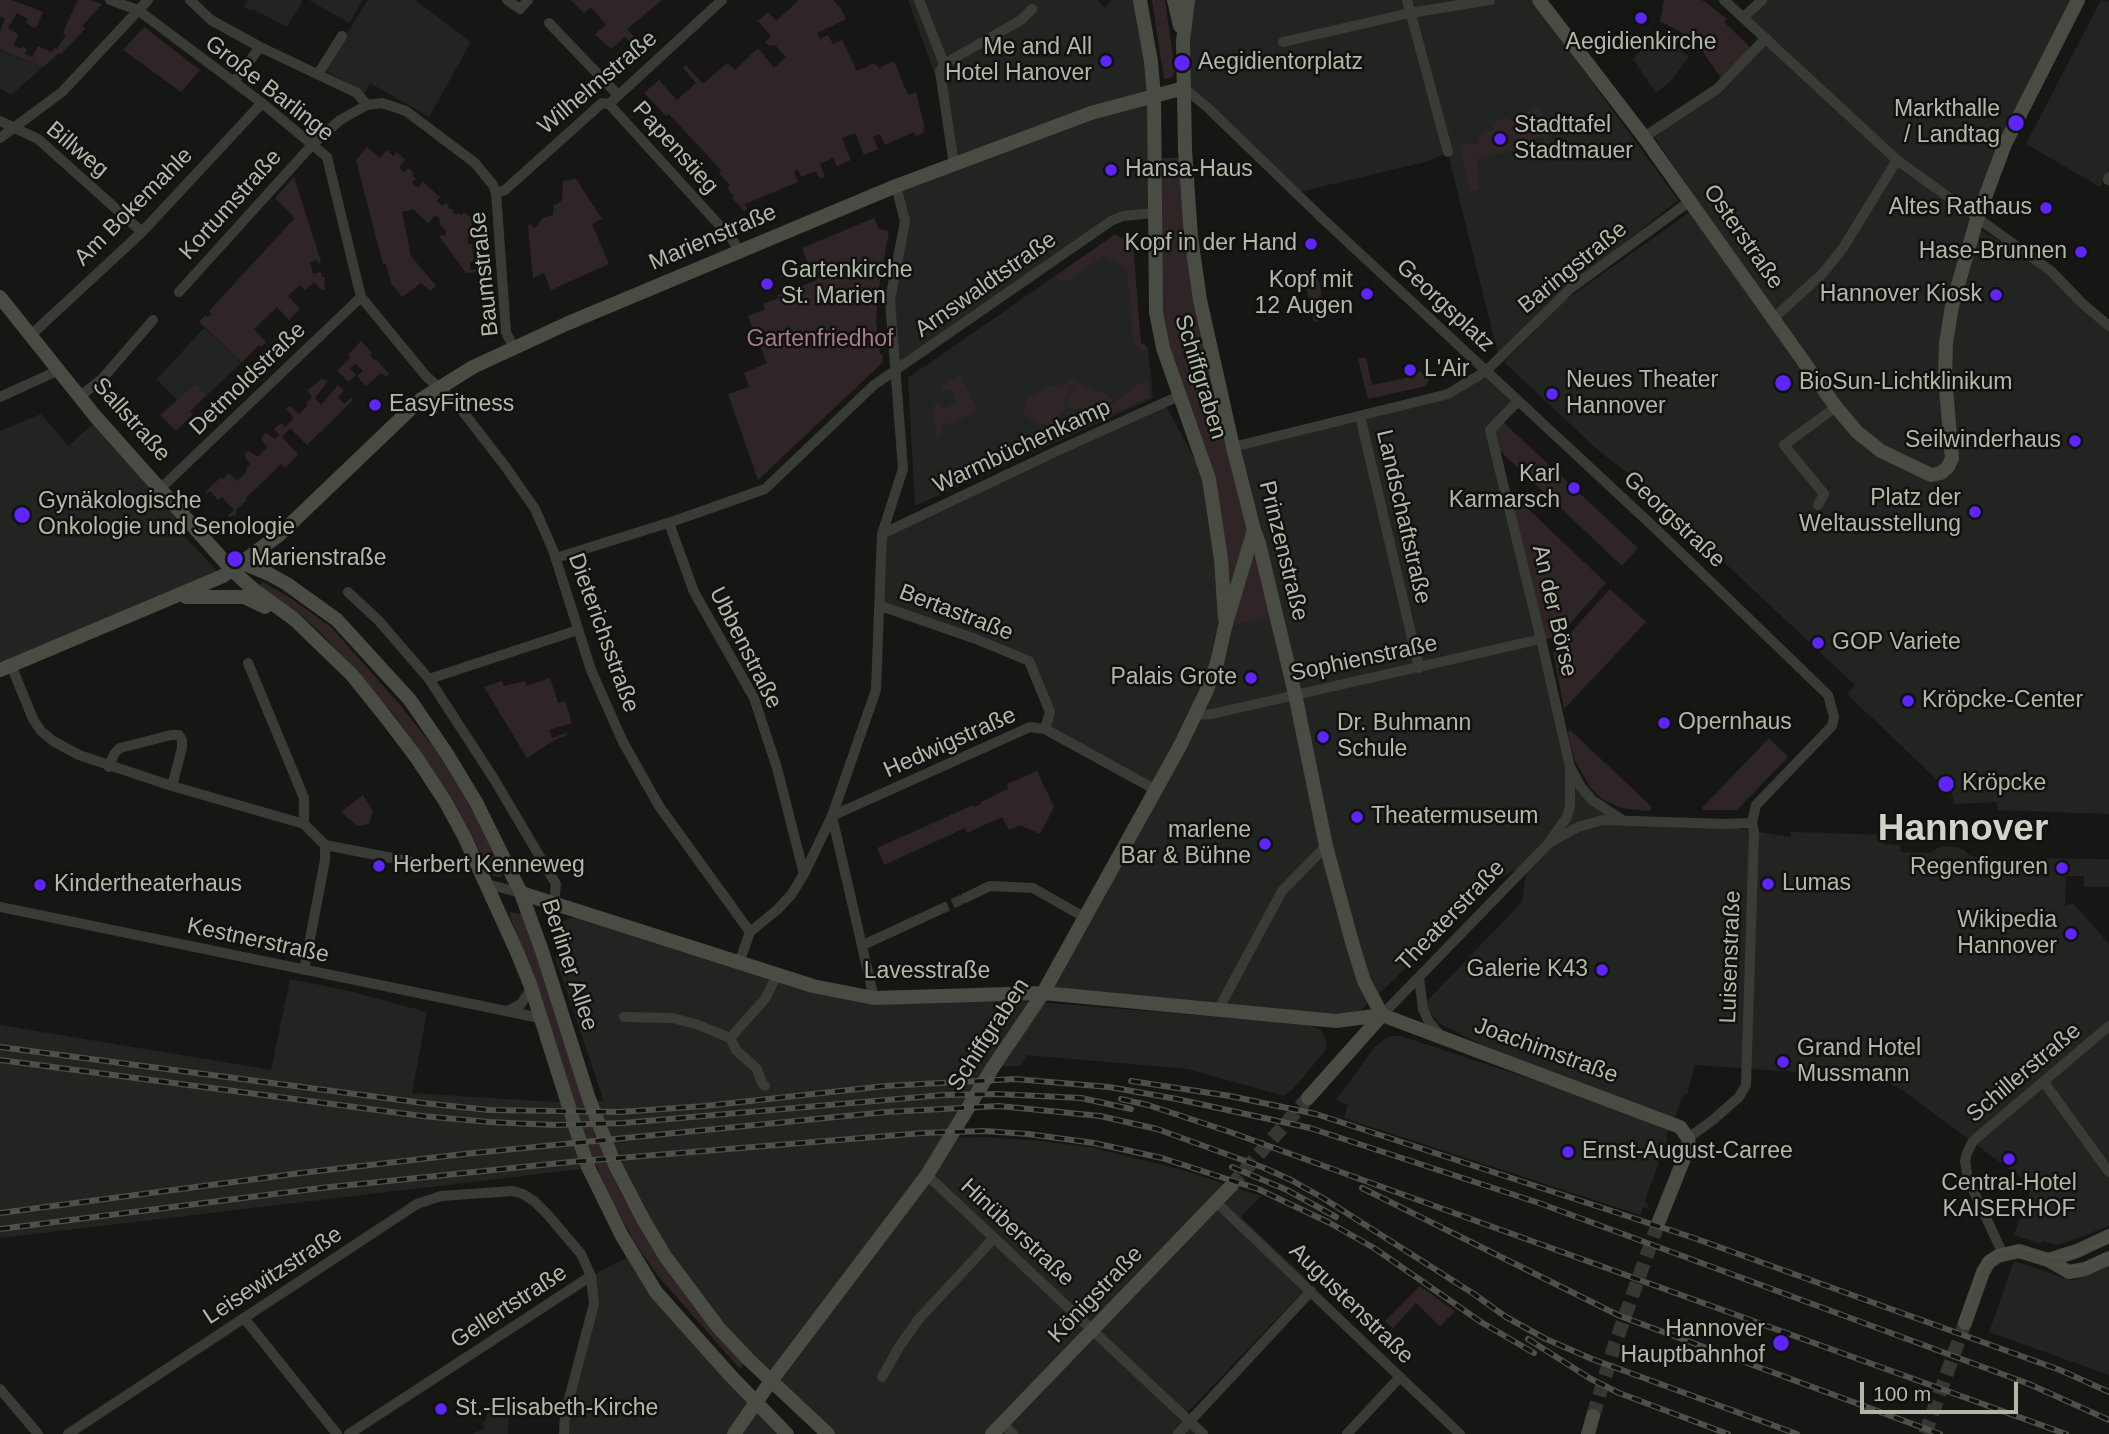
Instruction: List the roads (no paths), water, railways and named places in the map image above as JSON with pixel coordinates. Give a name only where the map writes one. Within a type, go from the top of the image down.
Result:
[{"type":"main road","points":[[1140,0],[1154,96],[1184,88],[1183,41],[1188,0]]},
{"type":"main road","points":[[1174,0],[1183,41]]},
{"type":"main road","name":"Osterstraße","points":[[1539,0],[1644,137],[1836,407],[1857,432],[1881,451],[1931,475],[1941,473],[1952,458],[1945,377],[1946,343],[1952,306],[1977,219]]},
{"type":"main road","points":[[1977,219],[2016,120],[2078,0]]},
{"type":"main road","name":"Prinzenstraße","points":[[1184,88],[1191,237],[1199,300],[1295,694],[1326,846],[1364,981],[1382,1015]]},
{"type":"main road","name":"Marienstraße","points":[[6,668],[209,584],[238,566],[279,535],[420,400],[436,388],[513,347],[896,186],[1091,113],[1154,96]]},
{"type":"main road","name":"Schiffgraben","points":[[1154,96],[1156,312],[1163,348],[1209,480],[1221,559],[1225,627]]},
{"type":"main road","name":"Sallstraße","points":[[0,297],[79,397],[220,555],[238,566]]},
{"type":"main road","name":"Schiffgraben","points":[[734,1434],[927,1175],[993,1067],[1043,993],[1195,715],[1217,663],[1254,530]]},
{"type":"main road","name":"Berliner Allee","points":[[238,566],[352,676],[416,757],[450,810],[487,884],[531,989],[589,1167],[632,1255],[656,1292],[787,1434]]},
{"type":"main road","name":"Berliner Allee","points":[[238,566],[287,584],[337,620],[410,700],[447,754],[476,802],[521,893],[589,1100],[626,1188],[665,1256],[719,1327],[771,1381],[828,1434]]},
{"type":"main road","points":[[178,597],[244,597],[309,633]]},
{"type":"main road","name":"Lavesstraße","points":[[521,893],[777,975],[836,992],[874,998],[1043,993],[1336,1021],[1382,1015]]},
{"type":"main road","points":[[1308,1098],[1382,1015]]},
{"type":"main road","name":"Joachimstraße","points":[[1382,1015],[1671,1122],[1685,1132],[1688,1138]]},
{"type":"main road","points":[[1659,1221],[1687,1153],[1688,1138]]},
{"type":"main road","name":"Königstraße","points":[[1002,1431],[1231,1186]]},
{"type":"main road","points":[[2048,1260],[2077,1251],[2109,1236]]},
{"type":"main road","points":[[1965,1323],[1983,1272],[1993,1259],[2003,1254],[2019,1251],[2048,1260],[2069,1272],[2085,1269],[2109,1258]]},
{"type":"main road","points":[[1588,1434],[1592,1416]]},
{"type":"street","name":"Große Barlinge","points":[[110,0],[138,10],[262,103],[327,157],[361,297],[436,388]]},
{"type":"street","points":[[0,138],[62,92],[148,0]]},
{"type":"street","name":"Baumstraße","points":[[190,0],[211,20],[260,47],[357,93],[367,105],[382,103],[406,111],[475,163],[493,185],[496,193],[506,332],[513,347]]},
{"type":"street","points":[[507,0],[520,9],[528,0]]},
{"type":"street","name":"Wilhelmstraße","points":[[496,193],[505,190],[602,103],[609,104],[722,0]]},
{"type":"street","points":[[919,0],[944,64]]},
{"type":"street","points":[[1406,0],[1448,152]]},
{"type":"street","points":[[1283,42],[1410,13],[1490,0]]},
{"type":"street","points":[[1724,0],[1897,160],[2053,273],[2109,326]]},
{"type":"street","points":[[1744,17],[1762,0]]},
{"type":"street","points":[[954,165],[940,71],[944,64],[1021,20],[1032,9]]},
{"type":"street","name":"Papenstieg","points":[[549,23],[618,96]]},
{"type":"street","points":[[318,74],[342,36]]},
{"type":"street","points":[[1644,137],[1717,89],[1766,38]]},
{"type":"street","points":[[234,82],[260,47]]},
{"type":"street","name":"Georgsplatz","points":[[1184,88],[1486,371],[1448,394],[1233,447]]},
{"type":"street","name":"Am Bokemahle","points":[[31,335],[142,232],[262,103]]},
{"type":"street","name":"Papenstieg","points":[[609,104],[739,251]]},
{"type":"street","points":[[312,145],[340,121],[367,105]]},
{"type":"street","name":"Billweg","points":[[0,121],[38,139],[142,232]]},
{"type":"street","name":"Kortumstraße","points":[[179,292],[312,145]]},
{"type":"street","points":[[1773,319],[1823,273],[1843,248],[1897,160]]},
{"type":"street","points":[[739,963],[750,932],[785,902],[804,874],[832,816],[876,690],[882,534],[903,469],[890,300],[905,221],[896,186]]},
{"type":"street","name":"Baringstraße","points":[[1486,371],[1570,289],[1690,201]]},
{"type":"street","name":"Arnswaldtstraße","points":[[555,558],[669,523],[765,489],[874,386],[1111,221],[1123,216],[1154,213]]},
{"type":"street","name":"Detmoldstraße","points":[[161,488],[361,297]]},
{"type":"street","points":[[79,397],[102,379],[153,320]]},
{"type":"street","points":[[0,397],[59,370]]},
{"type":"street","name":"Georgstraße","points":[[1486,371],[1670,542],[1828,695],[1834,716],[1832,726],[1756,805],[1752,822]]},
{"type":"street","name":"Dieterichsstraße","points":[[436,388],[451,399],[505,466],[535,509],[609,712],[646,787],[750,932]]},
{"type":"street","name":"Warmbüchenkamp","points":[[882,534],[1179,396]]},
{"type":"street","name":"An der Börse","points":[[1518,401],[1490,430],[1570,767],[1592,800],[1621,819]]},
{"type":"street","points":[[1818,505],[1824,494],[1784,445],[1836,407]]},
{"type":"street","name":"Landschaftstraße","points":[[1360,416],[1419,667]]},
{"type":"street","name":"Ubbenstraße","points":[[669,523],[694,592],[754,698],[777,768],[804,874]]},
{"type":"street","name":"Berliner Allee","points":[[348,592],[379,621],[429,680],[494,779],[556,884],[554,903]]},
{"type":"street","name":"Bertastraße","points":[[881,606],[976,639],[1028,662],[1050,712],[1045,729]]},
{"type":"street","points":[[429,680],[578,631]]},
{"type":"street","name":"Sophienstraße","points":[[1195,715],[1212,714],[1541,639]]},
{"type":"street","points":[[248,663],[304,798],[304,824]]},
{"type":"street","points":[[6,668],[41,731],[79,755],[109,767],[304,824],[325,845],[418,863]]},
{"type":"street","name":"Hedwigstraße","points":[[832,816],[1030,727],[1045,729],[1156,790]]},
{"type":"street","points":[[109,767],[114,754],[120,748],[179,735],[182,748],[172,786]]},
{"type":"street","name":"Theaterstraße","points":[[1382,1015],[1548,844],[1567,817],[1571,790],[1570,767]]},
{"type":"street","points":[[832,816],[874,998]]},
{"type":"street","name":"Theaterstraße","points":[[1548,844],[1590,823],[1621,819],[1725,824],[1752,822]]},
{"type":"street","name":"Luisenstraße","points":[[1688,1138],[1713,1120],[1743,1092],[1747,1069],[1754,832],[1752,822]]},
{"type":"street","points":[[304,970],[325,860],[325,845]]},
{"type":"street","points":[[1219,1010],[1282,891],[1326,846]]},
{"type":"street","name":"Lavesstraße","points":[[487,884],[521,893]]},
{"type":"street","points":[[965,898],[990,886],[1033,888],[1084,917]]},
{"type":"street","name":"Kestnerstraße","points":[[0,907],[540,1018]]},
{"type":"street","points":[[863,945],[939,910]]},
{"type":"street","points":[[730,1038],[765,999],[777,975]]},
{"type":"street","points":[[1419,977],[1423,1009],[1429,1022],[1443,1038]]},
{"type":"street","points":[[508,1011],[521,1004],[531,989]]},
{"type":"street","points":[[624,1017],[672,1018],[696,1024],[730,1038],[736,1050],[757,1069],[765,1086]]},
{"type":"street","name":"Schillerstraße","points":[[2003,1254],[1968,1180],[1965,1161],[1967,1153],[1973,1141],[2109,1026]]},
{"type":"street","points":[[2044,1082],[2109,1172]]},
{"type":"street","name":"Hinüberstraße","points":[[927,1175],[1203,1434]]},
{"type":"street","name":"Gellertstraße","points":[[349,1434],[591,1276],[581,1254],[548,1215],[534,1201],[513,1191]]},
{"type":"street","name":"Leisewitzstraße","points":[[68,1434],[417,1204],[442,1196],[513,1191]]},
{"type":"street","name":"Augustenstraße","points":[[1216,1202],[1460,1434]]},
{"type":"street","points":[[882,1377],[898,1347],[918,1320],[993,1239]]},
{"type":"street","points":[[564,1434],[565,1414],[594,1304],[591,1276]]},
{"type":"street","points":[[1178,1434],[1311,1291]]},
{"type":"street","points":[[244,1318],[337,1434]]},
{"type":"street","points":[[1346,1434],[1400,1377]]},
{"type":"street","points":[[1,1393],[38,1434]]},
{"type":"tunnel","points":[[939,910],[965,898]]},
{"type":"tunnel","points":[[1231,1186],[1308,1098]]},
{"type":"tunnel","points":[[1593,1416],[1615,1344],[1659,1221]]},
{"type":"tunnel","points":[[1925,1434],[1965,1323]]},
{"type":"tram line","points":[[1960,1321],[1981,1266],[1990,1255],[2017,1247],[2051,1257],[2070,1257],[2109,1241]]},
{"type":"tram line","points":[[2056,1265],[2083,1265],[2109,1253]]},
{"type":"railway","points":[[0,1047],[489,1110],[620,1112],[705,1106],[885,1086],[1015,1079],[1109,1087],[1177,1099],[1310,1128],[1539,1203],[2029,1384],[2109,1420]]},
{"type":"railway","points":[[0,1060],[422,1116],[556,1125],[623,1123],[943,1095],[997,1094],[1081,1098],[1131,1109]]},
{"type":"railway","points":[[1131,1081],[1230,1096],[1316,1114],[1694,1238],[2060,1370],[2109,1392]]},
{"type":"railway","points":[[1121,1099],[1230,1132],[2066,1434]]},
{"type":"railway","points":[[0,1213],[464,1154],[886,1112],[999,1106],[1100,1116],[1157,1129],[1291,1180],[1474,1294],[1506,1317],[1546,1339],[1592,1359],[1797,1434]]},
{"type":"railway","points":[[0,1229],[321,1188],[570,1162],[923,1133],[984,1131],[1028,1134],[1094,1143],[1162,1158],[1258,1189],[1330,1223],[1374,1248],[1481,1322],[1534,1353]]},
{"type":"railway","points":[[1232,1167],[1287,1190],[1336,1217]]},
{"type":"railway","points":[[1362,1188],[1620,1316],[1940,1434]]},
{"type":"railway","points":[[1528,1339],[1591,1379],[1619,1393],[1728,1434]]},
{"type":"place","name":"Aegidienkirche","points":[[1641,18]]},
{"type":"place","name":"Me and All Hotel Hanover","points":[[1106,61]]},
{"type":"place","name":"Aegidientorplatz","points":[[1182,63]]},
{"type":"place","name":"Markthalle / Landtag","points":[[2016,123]]},
{"type":"place","name":"Stadttafel Stadtmauer","points":[[1500,139]]},
{"type":"place","name":"Hansa-Haus","points":[[1111,170]]},
{"type":"place","name":"Altes Rathaus","points":[[2046,208]]},
{"type":"place","name":"Kopf in der Hand","points":[[1311,244]]},
{"type":"place","name":"Hase-Brunnen","points":[[2081,252]]},
{"type":"place","name":"Gartenkirche St. Marien","points":[[767,284]]},
{"type":"place","name":"Kopf mit 12 Augen","points":[[1367,294]]},
{"type":"place","name":"Hannover Kiosk","points":[[1996,295]]},
{"type":"place","name":"L'Air","points":[[1410,370]]},
{"type":"place","name":"BioSun-Lichtklinikum","points":[[1783,383]]},
{"type":"place","name":"Neues Theater Hannover","points":[[1552,394]]},
{"type":"place","name":"EasyFitness","points":[[375,405]]},
{"type":"place","name":"Seilwinderhaus","points":[[2075,441]]},
{"type":"place","name":"Karl Karmarsch","points":[[1574,488]]},
{"type":"place","name":"Platz der Weltausstellung","points":[[1975,512]]},
{"type":"place","name":"Gynäkologische Onkologie und Senologie","points":[[22,515]]},
{"type":"place","name":"Marienstraße","points":[[235,559]]},
{"type":"place","name":"GOP Variete","points":[[1818,643]]},
{"type":"place","name":"Palais Grote","points":[[1251,678]]},
{"type":"place","name":"Kröpcke-Center","points":[[1908,701]]},
{"type":"place","name":"Opernhaus","points":[[1664,723]]},
{"type":"place","name":"Dr. Buhmann Schule","points":[[1323,737]]},
{"type":"place","name":"Kröpcke","points":[[1946,784]]},
{"type":"place","name":"Theatermuseum","points":[[1357,817]]},
{"type":"place","name":"marlene Bar & Bühne","points":[[1265,844]]},
{"type":"place","name":"Herbert Kenneweg","points":[[379,866]]},
{"type":"place","name":"Regenfiguren","points":[[2062,868]]},
{"type":"place","name":"Lumas","points":[[1768,884]]},
{"type":"place","name":"Kindertheaterhaus","points":[[40,885]]},
{"type":"place","name":"Wikipedia Hannover","points":[[2071,934]]},
{"type":"place","name":"Galerie K43","points":[[1602,970]]},
{"type":"place","name":"Grand Hotel Mussmann","points":[[1783,1062]]},
{"type":"place","name":"Ernst-August-Carree","points":[[1568,1152]]},
{"type":"place","name":"Central-Hotel KAISERHOF","points":[[2009,1159]]},
{"type":"place","name":"Hannover Hauptbahnhof","points":[[1781,1343]]},
{"type":"place","name":"St.-Elisabeth-Kirche","points":[[441,1409]]},
{"type":"district","name":"Hannover","points":[[1963,830]]},
{"type":"park label","name":"Gartenfriedhof","points":[[820,340]]}]
